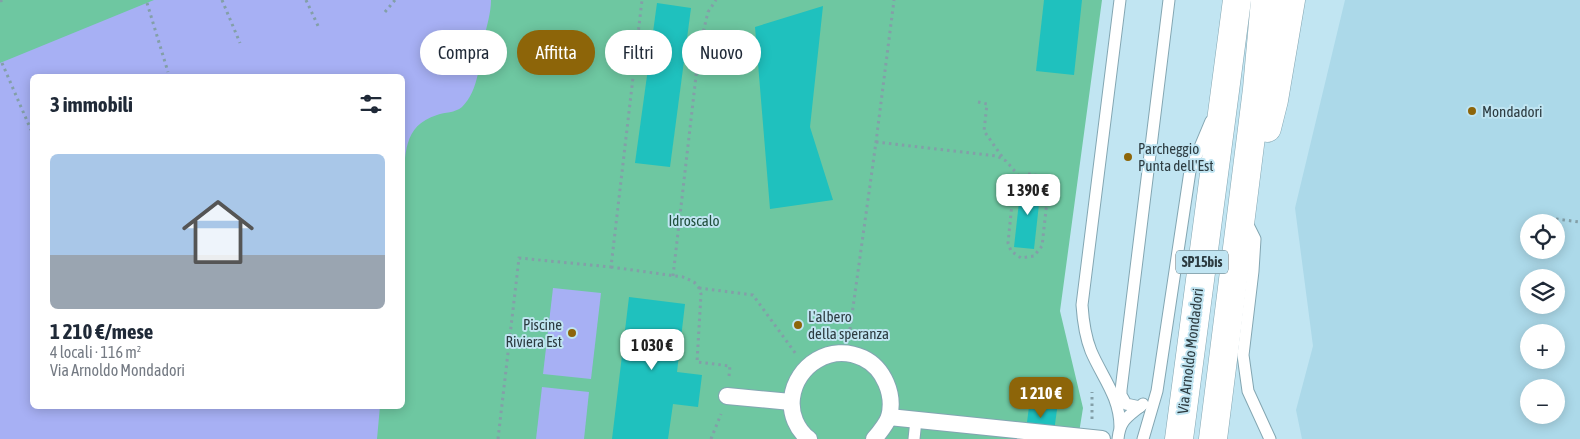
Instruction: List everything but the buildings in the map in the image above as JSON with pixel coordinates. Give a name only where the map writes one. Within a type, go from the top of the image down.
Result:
[{"type":"highway","name":"SP15bis","points":[[1226,84],[1237,0]]},
{"type":"highway","name":"SP15bis","points":[[1213,439],[1256,89],[1265,0]]},
{"type":"highway","name":"SP15bis","points":[[1242,199],[1256,168],[1274,100],[1291,0]]},
{"type":"highway","name":"Via Arnoldo Mondadori","points":[[1178,439],[1226,84]]},
{"type":"street","points":[[809,439],[797,426],[793,414],[793,390],[798,378],[806,368],[818,359],[832,354],[847,354],[863,358],[877,369],[886,383],[890,399],[889,417],[874,439]]},
{"type":"street","points":[[727,396],[792,402]]},
{"type":"street","points":[[889,417],[1102,439]]},
{"type":"lane","points":[[1118,439],[1120,427],[1119,411],[1100,372],[1088,341],[1082,305],[1120,0]]},
{"type":"lane","points":[[1140,407],[1126,404],[1121,395],[1121,390],[1169,0]]},
{"type":"lane","points":[[1142,439],[1157,391],[1190,171],[1226,84]]},
{"type":"lane","points":[[1242,199],[1255,239],[1243,355],[1248,391],[1270,439]]},
{"type":"lane","points":[[1120,427],[1157,391]]},
{"type":"lane","points":[[914,439],[916,420]]},
{"type":"path","points":[[222,0],[240,43]]},
{"type":"path","points":[[306,0],[319,28]]},
{"type":"path","points":[[385,12],[395,0]]},
{"type":"path","points":[[611,267],[642,0]]},
{"type":"path","points":[[673,276],[699,50],[708,12],[716,0]]},
{"type":"path","points":[[847,354],[894,0]]},
{"type":"path","points":[[147,2],[168,72]]},
{"type":"path","points":[[2,62],[30,130]]},
{"type":"path","points":[[978,102],[987,104],[984,131],[1003,158],[1020,177]]},
{"type":"path","points":[[876,142],[1003,158]]},
{"type":"path","points":[[1028,174],[1036,175],[1044,180],[1048,188],[1042,246],[1038,254],[1026,259],[1013,254],[1008,243],[1013,189],[1014,184],[1020,177],[1028,174]]},
{"type":"path","points":[[1565,220],[1580,222]]},
{"type":"path","points":[[498,439],[519,258],[611,267],[673,276],[689,279],[699,288],[701,294],[697,362],[730,366],[727,396],[711,439]]},
{"type":"path","points":[[699,288],[753,296],[806,368]]},
{"type":"shaded area","name":"Mondadori","points":[[1345,0],[1580,0],[1580,439],[1302,439],[1296,410],[1313,346],[1295,208]]},
{"type":"green space","name":"Idroscalo","points":[[0,0],[1102,0],[1060,311],[1083,408],[1078,439],[0,439]]},
{"type":"water","points":[[154,0],[491,0],[486,30],[420,30],[420,75],[478,75],[472,92],[462,107],[437,115],[417,126],[408,143],[405,164],[405,74],[30,74],[30,409],[380,409],[377,439],[0,439],[0,63]]},
{"type":"water","name":"Piscine Riviera Est","points":[[553,288],[601,293],[591,379],[543,374]]},
{"type":"water","name":"Piscine Riviera Est","points":[[542,387],[589,392],[584,439],[536,439]]},
{"type":"place","name":"Mondadori","points":[[1472,111]]},
{"type":"place","name":"Parcheggio Punta dell'Est","points":[[1128,157]]},
{"type":"place","name":"L'albero della speranza","points":[[798,325]]},
{"type":"place","name":"Piscine Riviera Est","points":[[572,333]]}]
